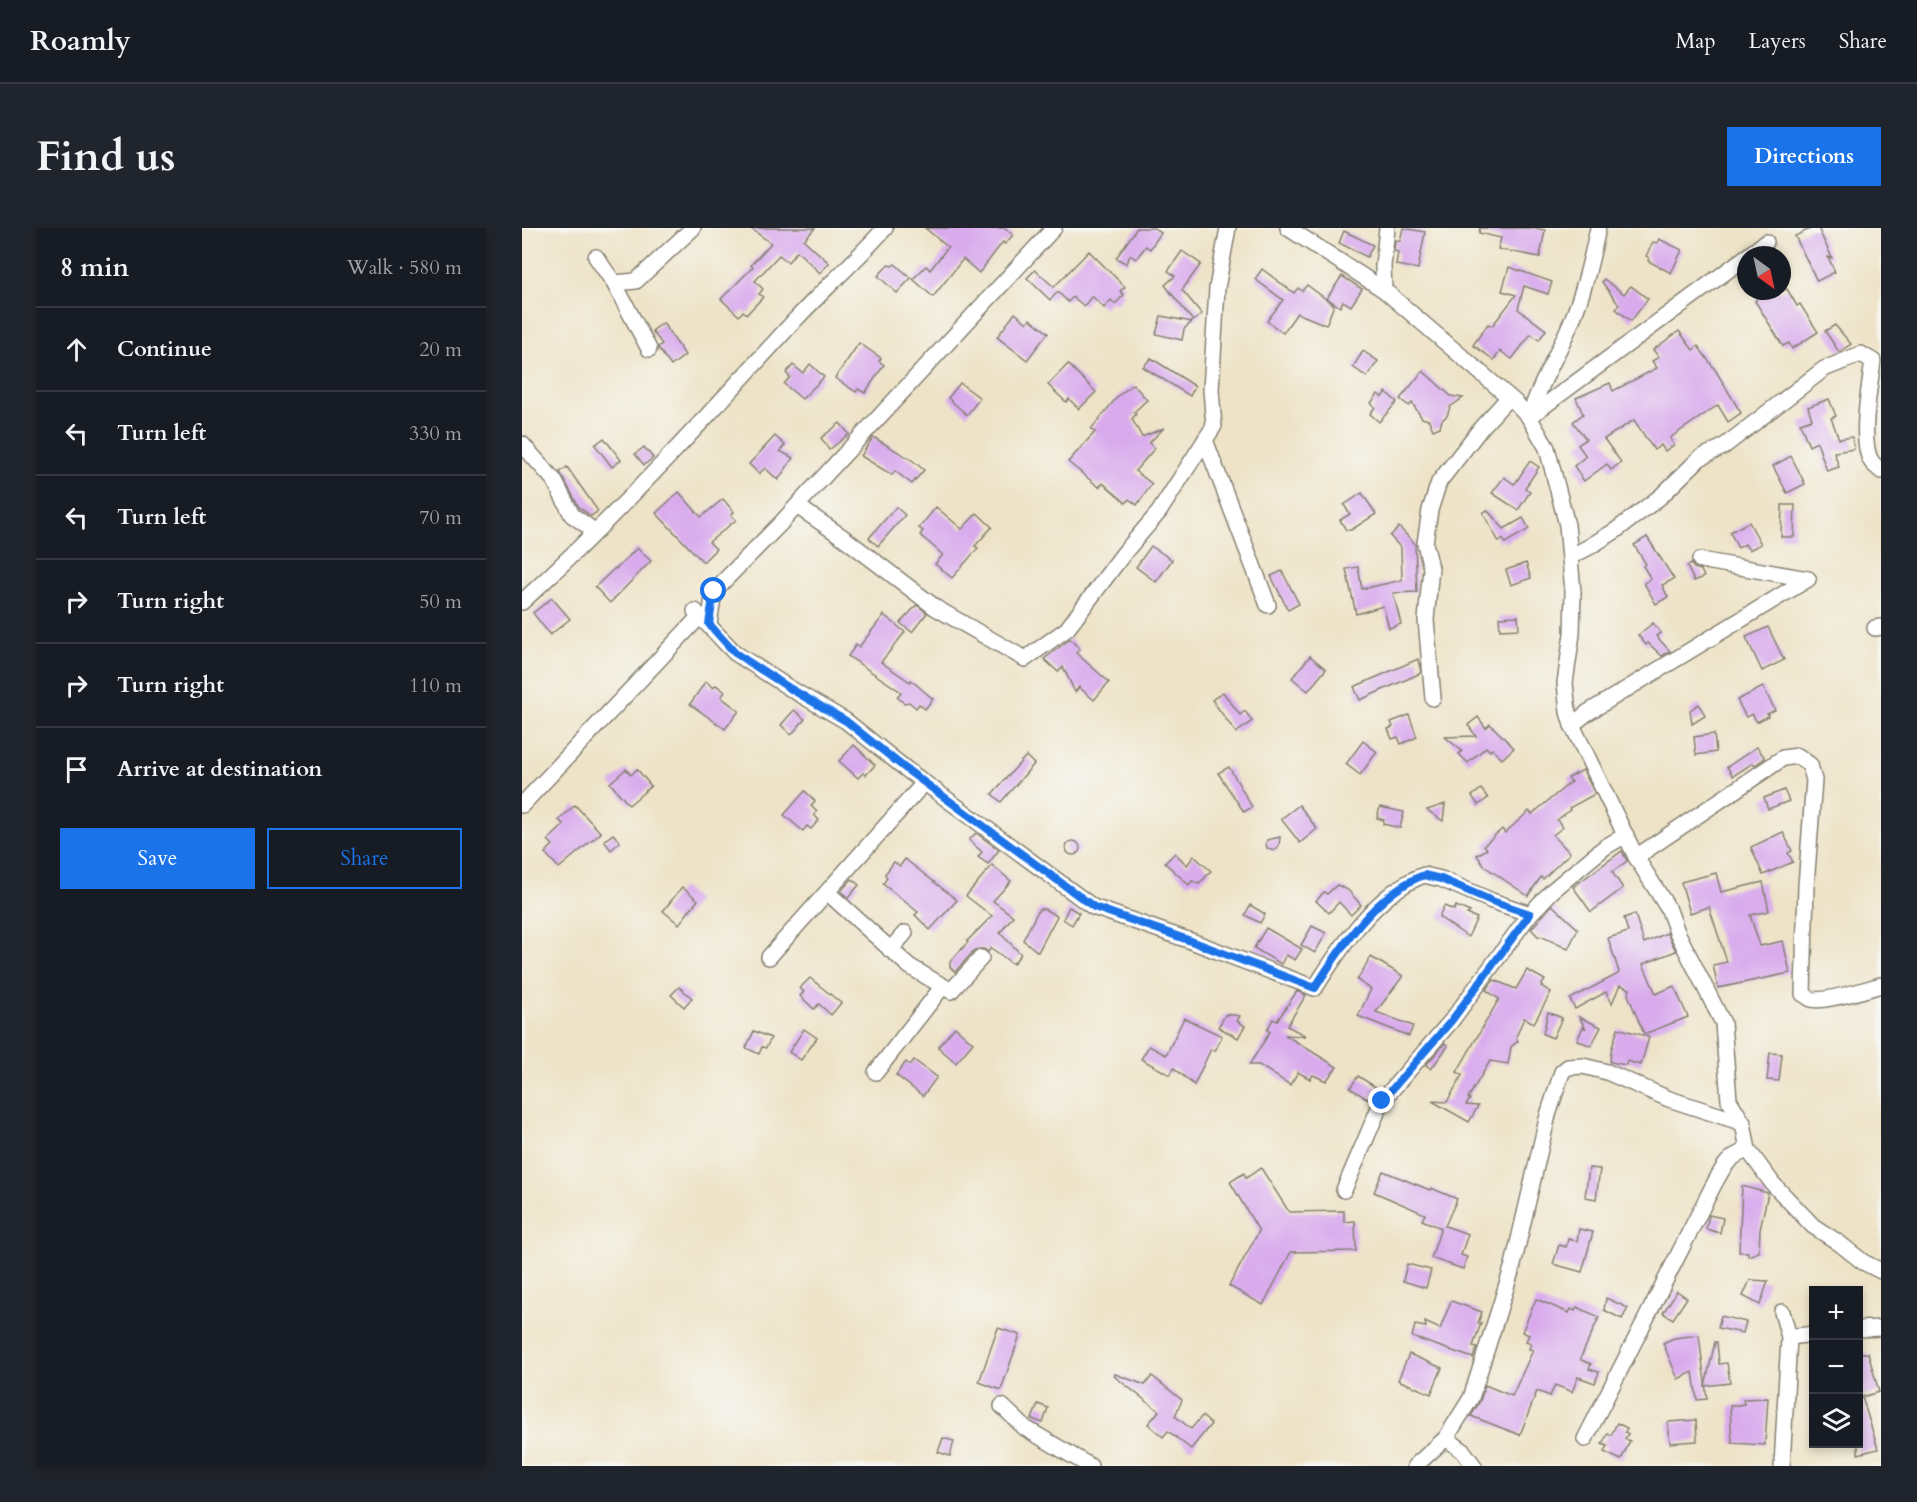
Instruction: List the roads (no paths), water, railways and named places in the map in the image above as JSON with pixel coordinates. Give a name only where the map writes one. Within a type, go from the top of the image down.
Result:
[{"type":"street","points":[[614,283],[636,281],[693,228]]},
{"type":"street","points":[[522,602],[648,480],[822,291],[865,252],[885,228]]},
{"type":"street","points":[[522,805],[701,617],[714,591],[797,506],[1054,228]]},
{"type":"street","points":[[797,506],[844,538],[936,608],[1025,659],[1066,629],[1124,553],[1160,512],[1214,426],[1211,390],[1217,288],[1228,228]]},
{"type":"street","points":[[1288,228],[1384,290],[1513,400],[1529,417],[1546,448],[1567,525],[1573,592],[1572,634],[1565,683],[1568,712],[1572,724],[1636,857],[1669,910],[1677,932],[1723,1023],[1729,1100],[1743,1123],[1748,1150],[1773,1184],[1813,1226],[1863,1262],[1881,1271]]},
{"type":"street","points":[[1384,290],[1383,266],[1387,228]]},
{"type":"street","points":[[1529,417],[1536,394],[1570,325],[1590,266],[1598,228]]},
{"type":"street","points":[[1761,246],[1766,242]]},
{"type":"street","points":[[596,257],[614,283],[649,350]]},
{"type":"street","points":[[1529,417],[1737,264]]},
{"type":"street","points":[[1570,557],[1615,531],[1659,497],[1700,458],[1723,447],[1824,369],[1861,354],[1873,361],[1867,406],[1866,445],[1871,462],[1881,471]]},
{"type":"street","points":[[1433,698],[1426,620],[1431,568],[1425,543],[1430,510],[1439,482],[1481,428],[1513,400],[1536,394]]},
{"type":"street","points":[[1205,440],[1268,605]]},
{"type":"street","points":[[522,444],[554,480],[572,515],[596,532]]},
{"type":"street","points":[[1572,724],[1808,579],[1700,560]]},
{"type":"street","points":[[701,617],[735,653],[846,721],[924,783],[1094,907],[1315,988],[1344,944],[1366,917],[1402,887],[1424,875],[1441,879],[1492,901],[1530,914]]},
{"type":"street","points":[[1636,857],[1783,758],[1798,756],[1810,765],[1814,780],[1806,886],[1803,994],[1815,999],[1881,986]]},
{"type":"street","points":[[769,957],[924,783]]},
{"type":"street","points":[[1344,1190],[1382,1101],[1452,1020],[1530,914],[1577,870],[1605,847],[1626,835]]},
{"type":"street","points":[[828,893],[909,966],[947,989]]},
{"type":"street","points":[[890,950],[905,933]]},
{"type":"street","points":[[876,1072],[947,989],[981,957]]},
{"type":"street","points":[[1415,1466],[1446,1438],[1471,1398],[1513,1265],[1548,1115],[1562,1072],[1568,1068],[1583,1066],[1607,1072],[1669,1099],[1743,1123]]},
{"type":"street","points":[[1585,1439],[1712,1188],[1729,1160],[1748,1150]]},
{"type":"street","points":[[1782,1312],[1789,1336],[1782,1466]]},
{"type":"street","points":[[1863,1329],[1881,1328]]},
{"type":"street","points":[[1789,1336],[1809,1334]]},
{"type":"street","points":[[1002,1406],[1025,1428],[1090,1466]]},
{"type":"street","points":[[1446,1438],[1463,1451],[1474,1466]]}]
